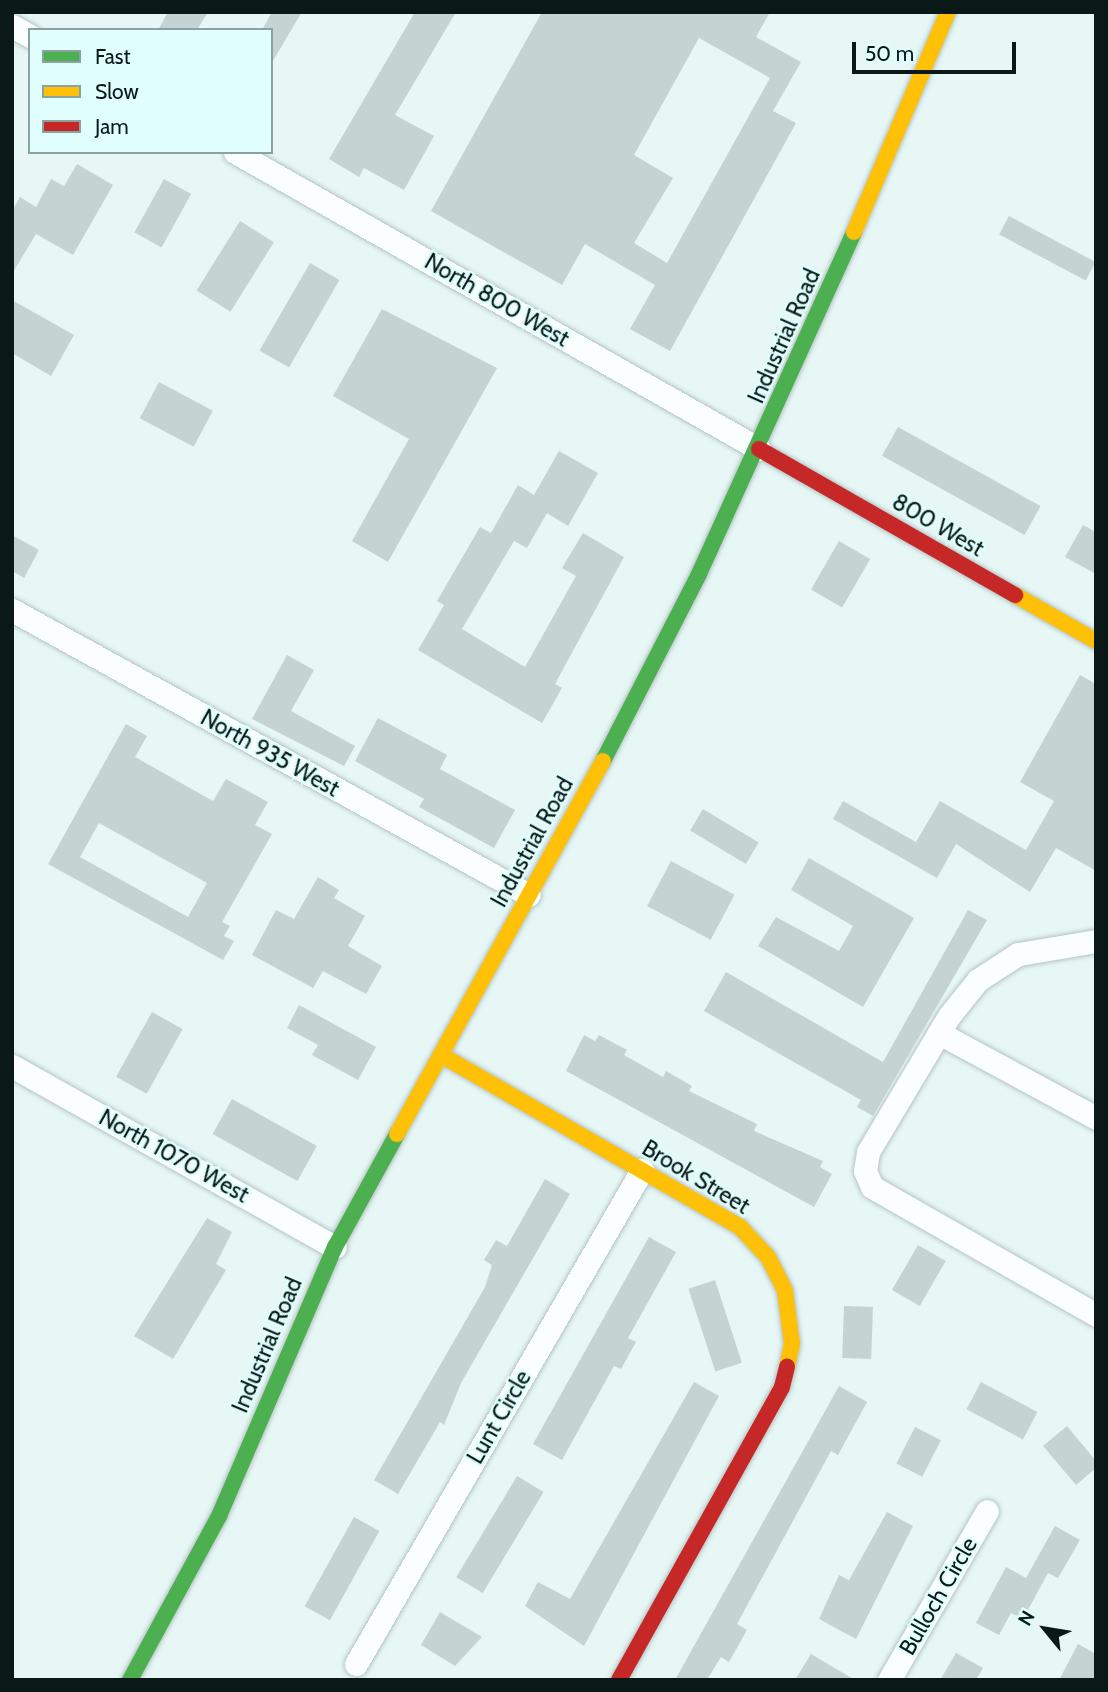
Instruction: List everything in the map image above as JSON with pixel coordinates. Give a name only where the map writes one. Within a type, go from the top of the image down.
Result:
[{"type":"street","name":"Industrial Road","points":[[130,1680],[219,1516],[335,1247],[649,673],[759,449],[948,12]]},
{"type":"street","points":[[12,26],[28,35]]},
{"type":"street","name":"North 800 West","points":[[239,154],[759,449]]},
{"type":"street","name":"800 West","points":[[759,449],[1096,640]]},
{"type":"street","name":"North 935 West","points":[[12,610],[529,895]]},
{"type":"street","points":[[1096,941],[1018,954],[978,980],[939,1033],[868,1152],[865,1171],[873,1187],[1096,1315]]},
{"type":"street","points":[[939,1033],[1096,1118]]},
{"type":"street","name":"Brook Street","points":[[441,1055],[642,1170],[755,1241],[785,1291],[792,1344],[772,1406],[619,1680]]},
{"type":"street","name":"North 1070 West","points":[[12,1066],[335,1247]]},
{"type":"street","name":"Lunt Circle","points":[[356,1664],[642,1170]]},
{"type":"street","name":"Bulloch Circle","points":[[889,1680],[987,1511]]},
{"type":"building","points":[[168,12],[208,12],[198,28],[159,28]]},
{"type":"building","points":[[272,12],[302,12],[273,61],[273,28],[263,28]]},
{"type":"building","points":[[415,12],[456,12],[395,115],[434,136],[404,190],[364,168],[359,177],[329,159]]},
{"type":"building","points":[[542,12],[770,12],[756,37],[801,62],[773,111],[796,123],[670,351],[630,329],[655,285],[585,244],[562,285],[431,211]],"holes":[[[699,38],[770,78],[667,263],[634,243],[673,178],[634,155]]]},
{"type":"building","points":[[77,164],[113,185],[73,255],[36,234],[12,274],[12,211],[20,197],[36,207],[51,179],[64,186]]},
{"type":"building","points":[[164,179],[191,194],[162,247],[134,232]]},
{"type":"building","points":[[1009,216],[1096,262],[1086,281],[999,235]]},
{"type":"building","points":[[240,221],[274,242],[230,312],[197,291]]},
{"type":"building","points":[[310,263],[339,280],[289,367],[260,350]]},
{"type":"building","points":[[12,300],[74,335],[51,376],[12,353]]},
{"type":"building","points":[[382,309],[497,368],[388,562],[352,541],[409,439],[333,396]]},
{"type":"building","points":[[159,382],[213,411],[194,447],[140,418]]},
{"type":"building","points":[[898,427],[1041,506],[1025,535],[882,456]]},
{"type":"building","points":[[559,451],[598,473],[568,526],[547,513],[527,548],[514,541],[462,629],[525,667],[576,576],[562,568],[583,533],[624,557],[555,684],[562,688],[542,723],[418,650],[444,605],[437,601],[480,527],[491,533],[518,485],[534,495]]},
{"type":"building","points":[[1083,525],[1096,532],[1096,574],[1065,557]]},
{"type":"building","points":[[12,535],[39,550],[24,578],[12,571]]},
{"type":"building","points":[[839,541],[870,559],[842,607],[811,589]]},
{"type":"building","points":[[287,655],[314,670],[291,711],[355,746],[344,766],[252,719]]},
{"type":"building","points":[[1080,675],[1096,684],[1096,871],[1056,848],[1030,892],[956,844],[937,878],[833,819],[843,801],[916,842],[940,801],[1026,850],[1054,801],[1020,782]]},
{"type":"building","points":[[378,718],[447,755],[440,769],[515,810],[494,848],[419,807],[424,799],[355,761]]},
{"type":"building","points":[[126,724],[147,736],[135,757],[213,801],[226,779],[268,802],[255,825],[272,834],[222,922],[230,926],[224,936],[234,941],[223,960],[48,864]],"holes":[[[99,823],[207,883],[188,917],[80,857]]]},
{"type":"building","points":[[703,809],[759,842],[746,864],[690,830]]},
{"type":"building","points":[[809,858],[914,918],[863,1007],[758,946],[776,917],[839,951],[853,926],[791,890]]},
{"type":"building","points":[[671,861],[735,895],[711,940],[647,906]]},
{"type":"building","points":[[318,877],[339,890],[334,898],[365,916],[348,946],[382,966],[366,994],[323,971],[313,988],[252,955],[276,910],[294,919]]},
{"type":"building","points":[[968,910],[987,920],[873,1116],[857,1107],[861,1100],[704,1011],[726,972],[883,1062]]},
{"type":"building","points":[[299,1005],[376,1047],[358,1080],[312,1055],[318,1045],[287,1028]]},
{"type":"building","points":[[152,1012],[183,1029],[147,1094],[116,1077]]},
{"type":"building","points":[[584,1035],[595,1041],[599,1035],[627,1050],[624,1055],[663,1077],[666,1071],[692,1086],[689,1091],[757,1124],[754,1131],[823,1161],[820,1167],[832,1174],[814,1207],[566,1071]]},
{"type":"building","points":[[232,1099],[317,1146],[297,1181],[213,1134]]},
{"type":"building","points":[[545,1179],[570,1194],[461,1383],[444,1425],[440,1422],[398,1494],[374,1480],[485,1287],[492,1265],[484,1260],[496,1240],[507,1246]]},
{"type":"building","points":[[207,1218],[232,1232],[216,1264],[226,1270],[173,1359],[134,1336]]},
{"type":"building","points":[[649,1237],[676,1252],[628,1338],[636,1342],[621,1369],[614,1366],[562,1460],[533,1444]]},
{"type":"building","points":[[918,1245],[946,1261],[920,1306],[892,1290]]},
{"type":"building","points":[[715,1280],[742,1363],[715,1371],[688,1289]]},
{"type":"building","points":[[844,1306],[873,1307],[871,1359],[842,1358]]},
{"type":"building","points":[[694,1382],[719,1396],[584,1646],[525,1606],[538,1582],[570,1599]]},
{"type":"building","points":[[981,1382],[1038,1412],[1023,1439],[966,1409]]},
{"type":"building","points":[[839,1386],[867,1402],[838,1455],[831,1451],[737,1624],[747,1630],[729,1662],[721,1657],[707,1680],[675,1680]]},
{"type":"building","points":[[1067,1426],[1096,1461],[1096,1468],[1076,1485],[1043,1446]]},
{"type":"building","points":[[915,1427],[941,1440],[922,1477],[896,1464]]},
{"type":"building","points":[[517,1476],[544,1492],[483,1593],[456,1577]]},
{"type":"building","points":[[887,1512],[913,1526],[856,1639],[819,1619],[839,1575],[849,1580]]},
{"type":"building","points":[[354,1517],[379,1531],[330,1620],[305,1606]]},
{"type":"building","points":[[1055,1526],[1080,1540],[1058,1578],[1048,1573],[1023,1619],[1011,1613],[999,1635],[976,1623],[1006,1567],[1026,1578]]},
{"type":"building","points":[[440,1612],[482,1637],[455,1666],[421,1645]]},
{"type":"building","points":[[1078,1644],[1096,1654],[1096,1680],[1059,1680]]},
{"type":"building","points":[[956,1653],[983,1668],[976,1680],[940,1680]]},
{"type":"building","points":[[811,1654],[855,1680],[795,1680]]},
{"type":"traffic: fast","points":[[603,761],[699,574],[854,232]]},
{"type":"traffic: fast","points":[[130,1680],[219,1516],[335,1247],[397,1134]]},
{"type":"traffic: slow","points":[[854,232],[948,12]]},
{"type":"traffic: slow","points":[[1015,595],[1096,641]]},
{"type":"traffic: slow","points":[[397,1134],[603,761]]},
{"type":"traffic: slow","points":[[441,1055],[740,1227],[768,1257],[785,1291],[792,1344],[787,1367]]},
{"type":"traffic: jam","points":[[759,449],[1015,595]]},
{"type":"traffic: jam","points":[[619,1680],[782,1387],[787,1367]]}]
